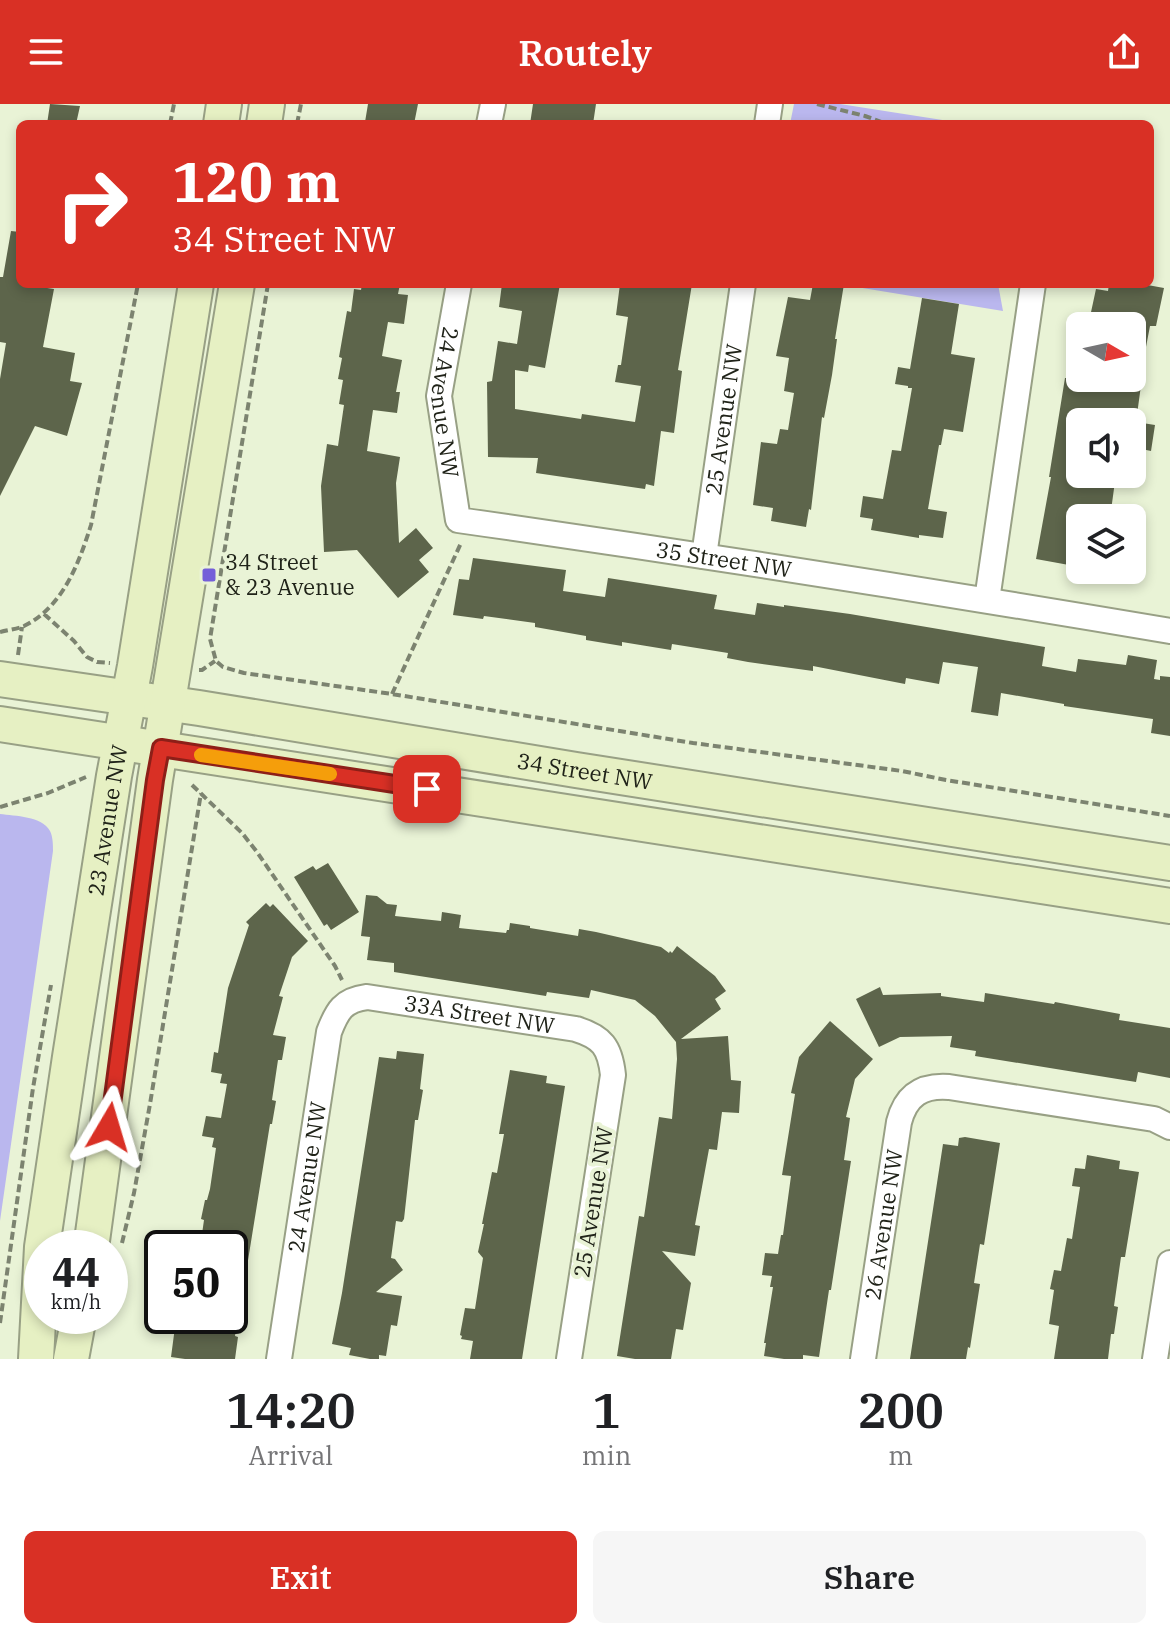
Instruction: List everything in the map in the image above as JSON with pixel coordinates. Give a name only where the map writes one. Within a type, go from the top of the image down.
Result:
[{"type":"main road","name":"23 Avenue NW","points":[[36,1359],[42,1247],[72,1042],[195,288]]},
{"type":"main road","name":"23 Avenue NW","points":[[94,1230],[155,780],[236,288]]},
{"type":"main road","name":"34 Street NW","points":[[9,667],[129,698],[1170,863]]},
{"type":"main road","name":"34 Street NW","points":[[0,724],[1170,906]]},
{"type":"main road","points":[[71,1359],[76,1334]]},
{"type":"street","name":"24 Avenue NW","points":[[458,288],[439,396],[465,521]]},
{"type":"street","name":"25 Avenue NW","points":[[704,556],[742,288]]},
{"type":"street","points":[[987,600],[1032,288]]},
{"type":"street","name":"35 Street NW","points":[[465,521],[987,600],[1170,631]]},
{"type":"street","name":"33A Street NW","points":[[348,1002],[358,998],[376,998],[576,1029],[590,1033],[605,1046]]},
{"type":"street","name":"24 Avenue NW","points":[[279,1359],[329,1032],[338,1012],[348,1002]]},
{"type":"street","name":"25 Avenue NW","points":[[569,1359],[613,1075],[605,1046]]},
{"type":"street","name":"26 Avenue NW","points":[[863,1359],[899,1122],[902,1109],[916,1094],[926,1088],[949,1087],[1154,1119],[1170,1127]]},
{"type":"street","points":[[1155,1359],[1170,1263]]},
{"type":"path","points":[[817,104],[876,120]]},
{"type":"path","points":[[0,632],[22,627],[44,614],[58,599],[83,549],[91,525],[137,288]]},
{"type":"path","points":[[267,288],[210,639],[216,661],[223,667],[244,673],[693,743],[902,771],[1170,816]]},
{"type":"path","points":[[392,694],[465,521]]},
{"type":"path","points":[[44,614],[87,657],[97,662]]},
{"type":"path","points":[[9,667],[22,627]]},
{"type":"path","points":[[202,670],[216,661]]},
{"type":"path","points":[[0,807],[48,793],[86,777]]},
{"type":"path","points":[[192,785],[242,833],[257,852],[335,966],[348,1002]]},
{"type":"path","points":[[125,1230],[142,1148],[201,793]]},
{"type":"shaded area","points":[[794,104],[840,104],[942,120],[791,120]]},
{"type":"shaded area","points":[[862,288],[999,288],[1003,311]]},
{"type":"shaded area","points":[[0,814],[41,822],[51,833],[53,851],[0,1221]]},
{"type":"building","points":[[50,104],[80,106],[77,120],[48,120]]},
{"type":"building","points":[[368,104],[418,104],[415,120],[365,120]]},
{"type":"building","points":[[533,104],[596,104],[594,120],[531,120]]},
{"type":"building","points":[[11,231],[16,232],[16,288],[54,289],[43,347],[75,353],[70,381],[82,383],[67,436],[35,426],[0,496],[0,379],[6,343],[0,342],[0,277],[3,277]]},
{"type":"building","points":[[399,288],[398,294],[408,295],[404,324],[388,322],[382,356],[402,360],[396,392],[400,392],[397,413],[373,410],[367,451],[400,457],[396,483],[399,543],[416,528],[433,548],[419,560],[429,572],[398,598],[357,550],[324,552],[321,486],[327,444],[338,446],[344,405],[339,404],[343,380],[338,379],[342,358],[339,357],[354,289]]},
{"type":"building","points":[[501,288],[559,288],[545,368],[529,365],[528,372],[515,370],[515,409],[581,419],[582,414],[635,422],[641,386],[615,382],[618,365],[621,365],[628,317],[616,315],[619,288],[691,288],[678,370],[682,371],[674,433],[661,431],[654,486],[646,484],[645,489],[536,473],[538,458],[488,457],[487,382],[492,381],[498,341],[517,344],[522,311],[499,307]]},
{"type":"building","points":[[812,288],[843,288],[806,527],[771,521],[773,508],[753,505],[761,442],[777,444],[780,429],[788,430],[794,393],[784,391],[789,358],[776,356],[788,297],[810,300]]},
{"type":"building","points":[[1164,288],[1156,326],[1150,326],[1146,347],[1146,312],[1091,312],[1096,289]]},
{"type":"building","points":[[922,298],[959,304],[951,354],[975,358],[963,432],[944,429],[939,445],[928,509],[947,512],[943,538],[919,535],[919,538],[871,530],[873,519],[860,517],[863,496],[883,499],[892,450],[901,451],[912,388],[895,384],[898,367],[910,369]]},
{"type":"building","points":[[1065,378],[1066,392],[1140,392],[1138,408],[1066,408],[1066,488],[1114,488],[1112,504],[1066,504],[1066,564],[1036,559]]},
{"type":"building","points":[[1146,424],[1155,425],[1151,451],[1146,450]]},
{"type":"building","points":[[473,558],[566,570],[563,591],[605,597],[608,578],[717,595],[714,609],[755,615],[757,603],[784,605],[1045,647],[1042,666],[1076,672],[1078,659],[1126,665],[1128,655],[1157,660],[1154,679],[1170,677],[1170,736],[1151,733],[1153,719],[1001,693],[998,716],[971,712],[978,667],[943,662],[939,684],[906,678],[905,684],[813,666],[813,671],[748,662],[727,658],[728,653],[672,644],[671,650],[622,642],[622,646],[535,627],[535,623],[453,615],[459,579],[469,580]]},
{"type":"building","points":[[328,863],[359,912],[331,930],[327,924],[324,926],[294,877],[313,866],[316,870]]},
{"type":"building","points":[[366,895],[377,896],[387,904],[397,905],[395,916],[441,921],[442,912],[461,915],[459,928],[506,933],[510,923],[578,936],[579,929],[596,932],[661,947],[669,953],[677,946],[715,976],[726,991],[715,999],[721,1009],[681,1039],[728,1036],[731,1080],[741,1081],[739,1113],[722,1112],[717,1150],[709,1149],[695,1225],[700,1226],[695,1256],[662,1251],[691,1283],[683,1330],[676,1329],[671,1359],[617,1356],[639,1216],[644,1217],[659,1117],[672,1119],[676,1042],[655,1016],[635,1000],[591,990],[589,998],[547,992],[546,996],[394,972],[394,963],[367,960],[370,937],[361,936]]},
{"type":"building","points":[[266,903],[270,907],[273,904],[308,941],[292,957],[279,996],[283,997],[273,1035],[286,1037],[282,1060],[278,1060],[272,1100],[276,1101],[248,1260],[248,1230],[203,1230],[204,1220],[201,1219],[210,1189],[216,1148],[212,1147],[214,1138],[202,1136],[206,1116],[221,1118],[227,1084],[220,1083],[222,1074],[211,1072],[214,1052],[218,1053],[228,988],[249,925],[246,922]]},
{"type":"building","points":[[880,987],[883,995],[941,993],[941,996],[984,1002],[985,993],[1055,1002],[1120,1014],[1119,1020],[1170,1028],[1170,1078],[1138,1072],[1136,1082],[975,1056],[976,1051],[950,1047],[952,1036],[900,1037],[879,1047],[856,999]]},
{"type":"building","points":[[830,1021],[873,1059],[855,1079],[846,1117],[850,1118],[844,1160],[851,1161],[819,1357],[803,1355],[803,1359],[784,1359],[764,1356],[773,1287],[770,1287],[772,1276],[762,1275],[765,1253],[778,1254],[783,1235],[791,1176],[782,1175],[795,1094],[791,1093],[799,1057]]},
{"type":"building","points":[[397,1051],[424,1054],[420,1089],[423,1090],[418,1120],[415,1120],[404,1219],[402,1222],[396,1221],[391,1258],[403,1270],[376,1292],[402,1296],[397,1326],[391,1325],[386,1356],[370,1359],[349,1355],[351,1348],[332,1344],[379,1057],[396,1059]]},
{"type":"building","points":[[510,1070],[547,1076],[546,1083],[565,1086],[522,1359],[470,1359],[473,1341],[461,1339],[460,1335],[465,1308],[475,1309],[483,1258],[478,1252],[482,1224],[492,1172],[497,1173],[504,1134],[499,1134]]},
{"type":"building","points":[[959,1138],[1000,1143],[984,1245],[980,1244],[974,1283],[980,1284],[970,1348],[966,1359],[910,1359],[943,1144],[958,1146]]},
{"type":"building","points":[[1087,1155],[1120,1161],[1119,1169],[1139,1172],[1125,1257],[1121,1257],[1114,1306],[1118,1307],[1114,1334],[1111,1334],[1108,1359],[1054,1359],[1059,1326],[1049,1324],[1054,1290],[1050,1289],[1054,1270],[1061,1271],[1067,1238],[1072,1239],[1080,1187],[1072,1186],[1075,1168],[1085,1169]]},
{"type":"building","points":[[174,1334],[235,1334],[238,1337],[235,1359],[171,1357]]},
{"type":"slow traffic","points":[[201,755],[330,774]]},
{"type":"place","name":"34 Street & 23 Avenue","points":[[209,575]]},
{"type":"route","points":[[109,1127],[161,748],[427,789]]}]
